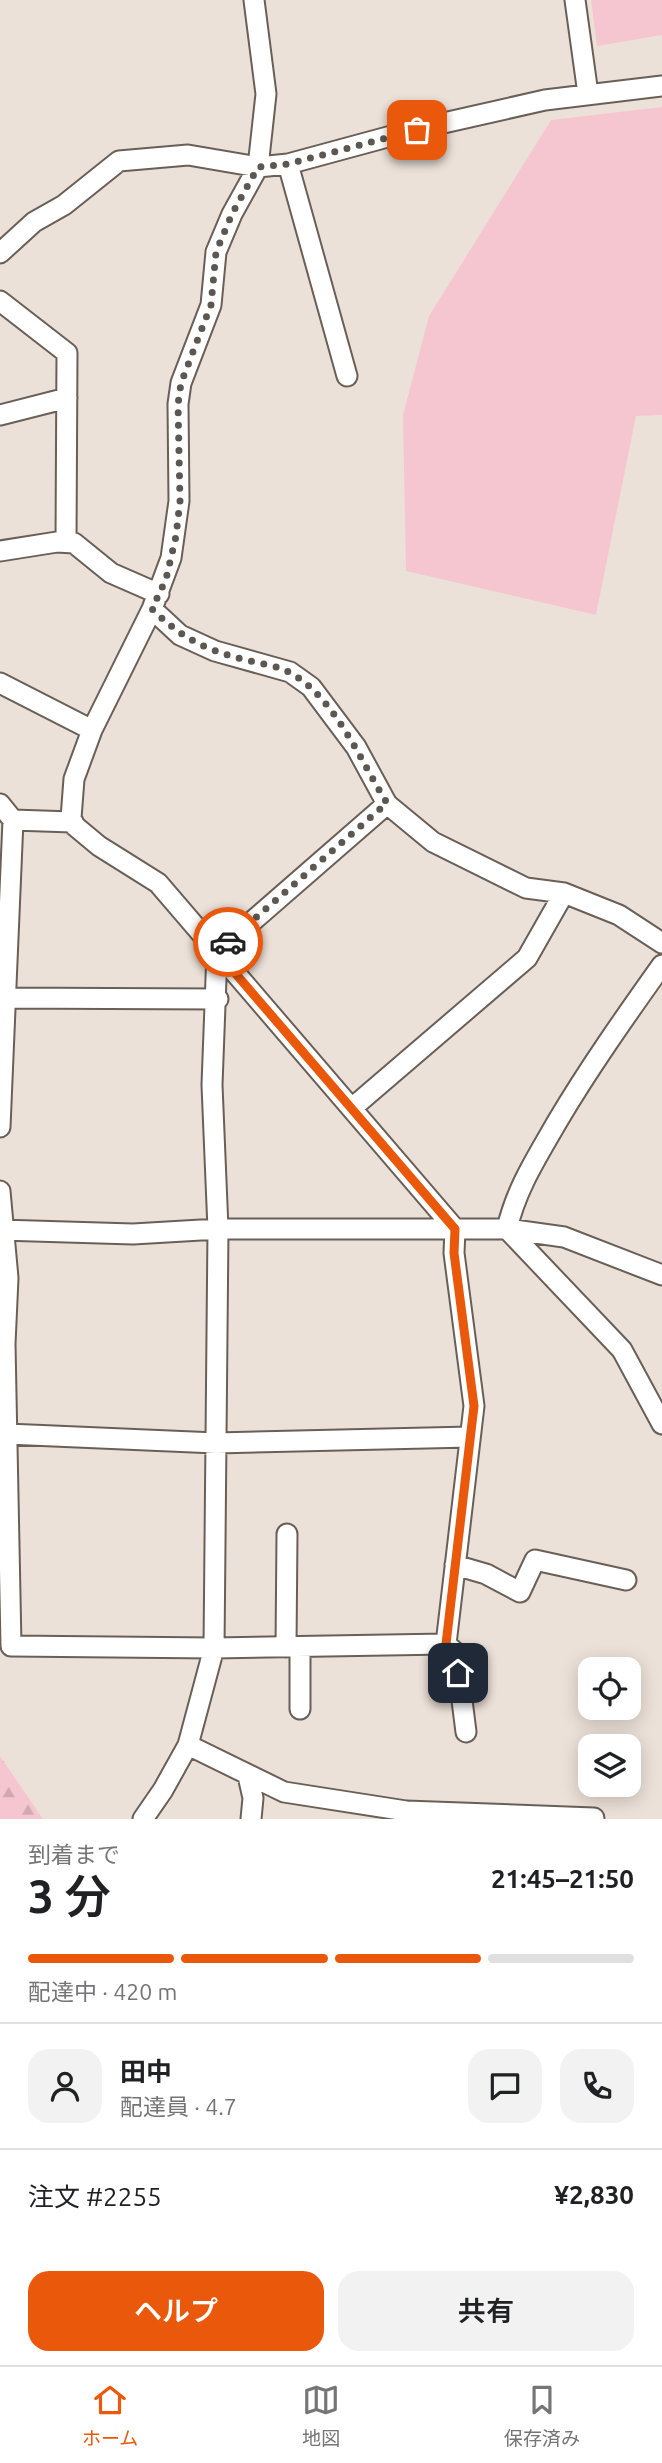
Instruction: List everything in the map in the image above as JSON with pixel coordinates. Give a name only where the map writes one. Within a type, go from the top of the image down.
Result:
[{"type":"street","points":[[72,822],[70,796],[92,730],[156,602],[171,558],[180,501],[178,404],[181,383],[209,314],[216,252],[232,214],[258,167],[266,94],[254,0]]},
{"type":"street","points":[[575,0],[588,94]]},
{"type":"street","points":[[0,253],[34,222],[64,205],[119,161],[188,155],[258,167],[288,164],[478,115],[588,94],[662,86]]},
{"type":"street","points":[[288,164],[347,376]]},
{"type":"street","points":[[0,301],[68,353],[66,542]]},
{"type":"street","points":[[0,415],[67,398]]},
{"type":"street","points":[[0,551],[66,542],[81,547],[156,602],[180,635],[215,652],[290,672],[311,687],[356,747],[387,803],[433,842],[526,888],[564,893],[619,915],[662,943]]},
{"type":"street","points":[[0,683],[92,730]]},
{"type":"street","points":[[143,1819],[188,1745],[214,1648],[218,1229],[212,1085],[218,999],[217,952],[387,803]]},
{"type":"street","points":[[0,804],[13,820],[0,1128]]},
{"type":"street","points":[[13,820],[72,822],[99,846],[158,883],[455,1229],[454,1253],[474,1406],[446,1644]]},
{"type":"street","points":[[352,1108],[527,958],[564,893]]},
{"type":"street","points":[[508,1229],[512,1206],[534,1158],[595,1058],[662,965]]},
{"type":"street","points":[[4,998],[218,999]]},
{"type":"street","points":[[0,1191],[8,1278],[2,1344],[7,1434],[5,1472],[11,1646],[214,1648],[446,1644],[456,1653],[466,1732]]},
{"type":"street","points":[[2,1230],[133,1234],[218,1229],[508,1229],[564,1237],[662,1275]]},
{"type":"street","points":[[508,1229],[622,1350],[662,1424]]},
{"type":"street","points":[[7,1434],[216,1443],[470,1437]]},
{"type":"street","points":[[287,1534],[293,1647],[300,1709]]},
{"type":"street","points":[[454,1565],[486,1574],[520,1592],[535,1560],[626,1580]]},
{"type":"street","points":[[188,1745],[284,1792],[407,1815],[594,1818]]},
{"type":"street","points":[[248,1776],[253,1798],[251,1819]]},
{"type":"green space","points":[[591,0],[662,0],[662,35],[597,46]]},
{"type":"green space","points":[[662,107],[662,415],[636,416],[596,615],[406,571],[403,415],[429,316],[551,120]]},
{"type":"green space","points":[[0,1756],[43,1819],[0,1819]]},
{"type":"way so far","points":[[228,942],[387,803],[367,773],[356,747],[311,687],[290,672],[215,652],[180,635],[152,609],[166,579],[176,536],[180,501],[178,404],[181,383],[211,305],[216,252],[232,214],[258,167],[288,164],[417,130]]},
{"type":"route","points":[[228,942],[217,952],[455,1229],[454,1253],[474,1406],[446,1644],[456,1653],[458,1673]]}]
